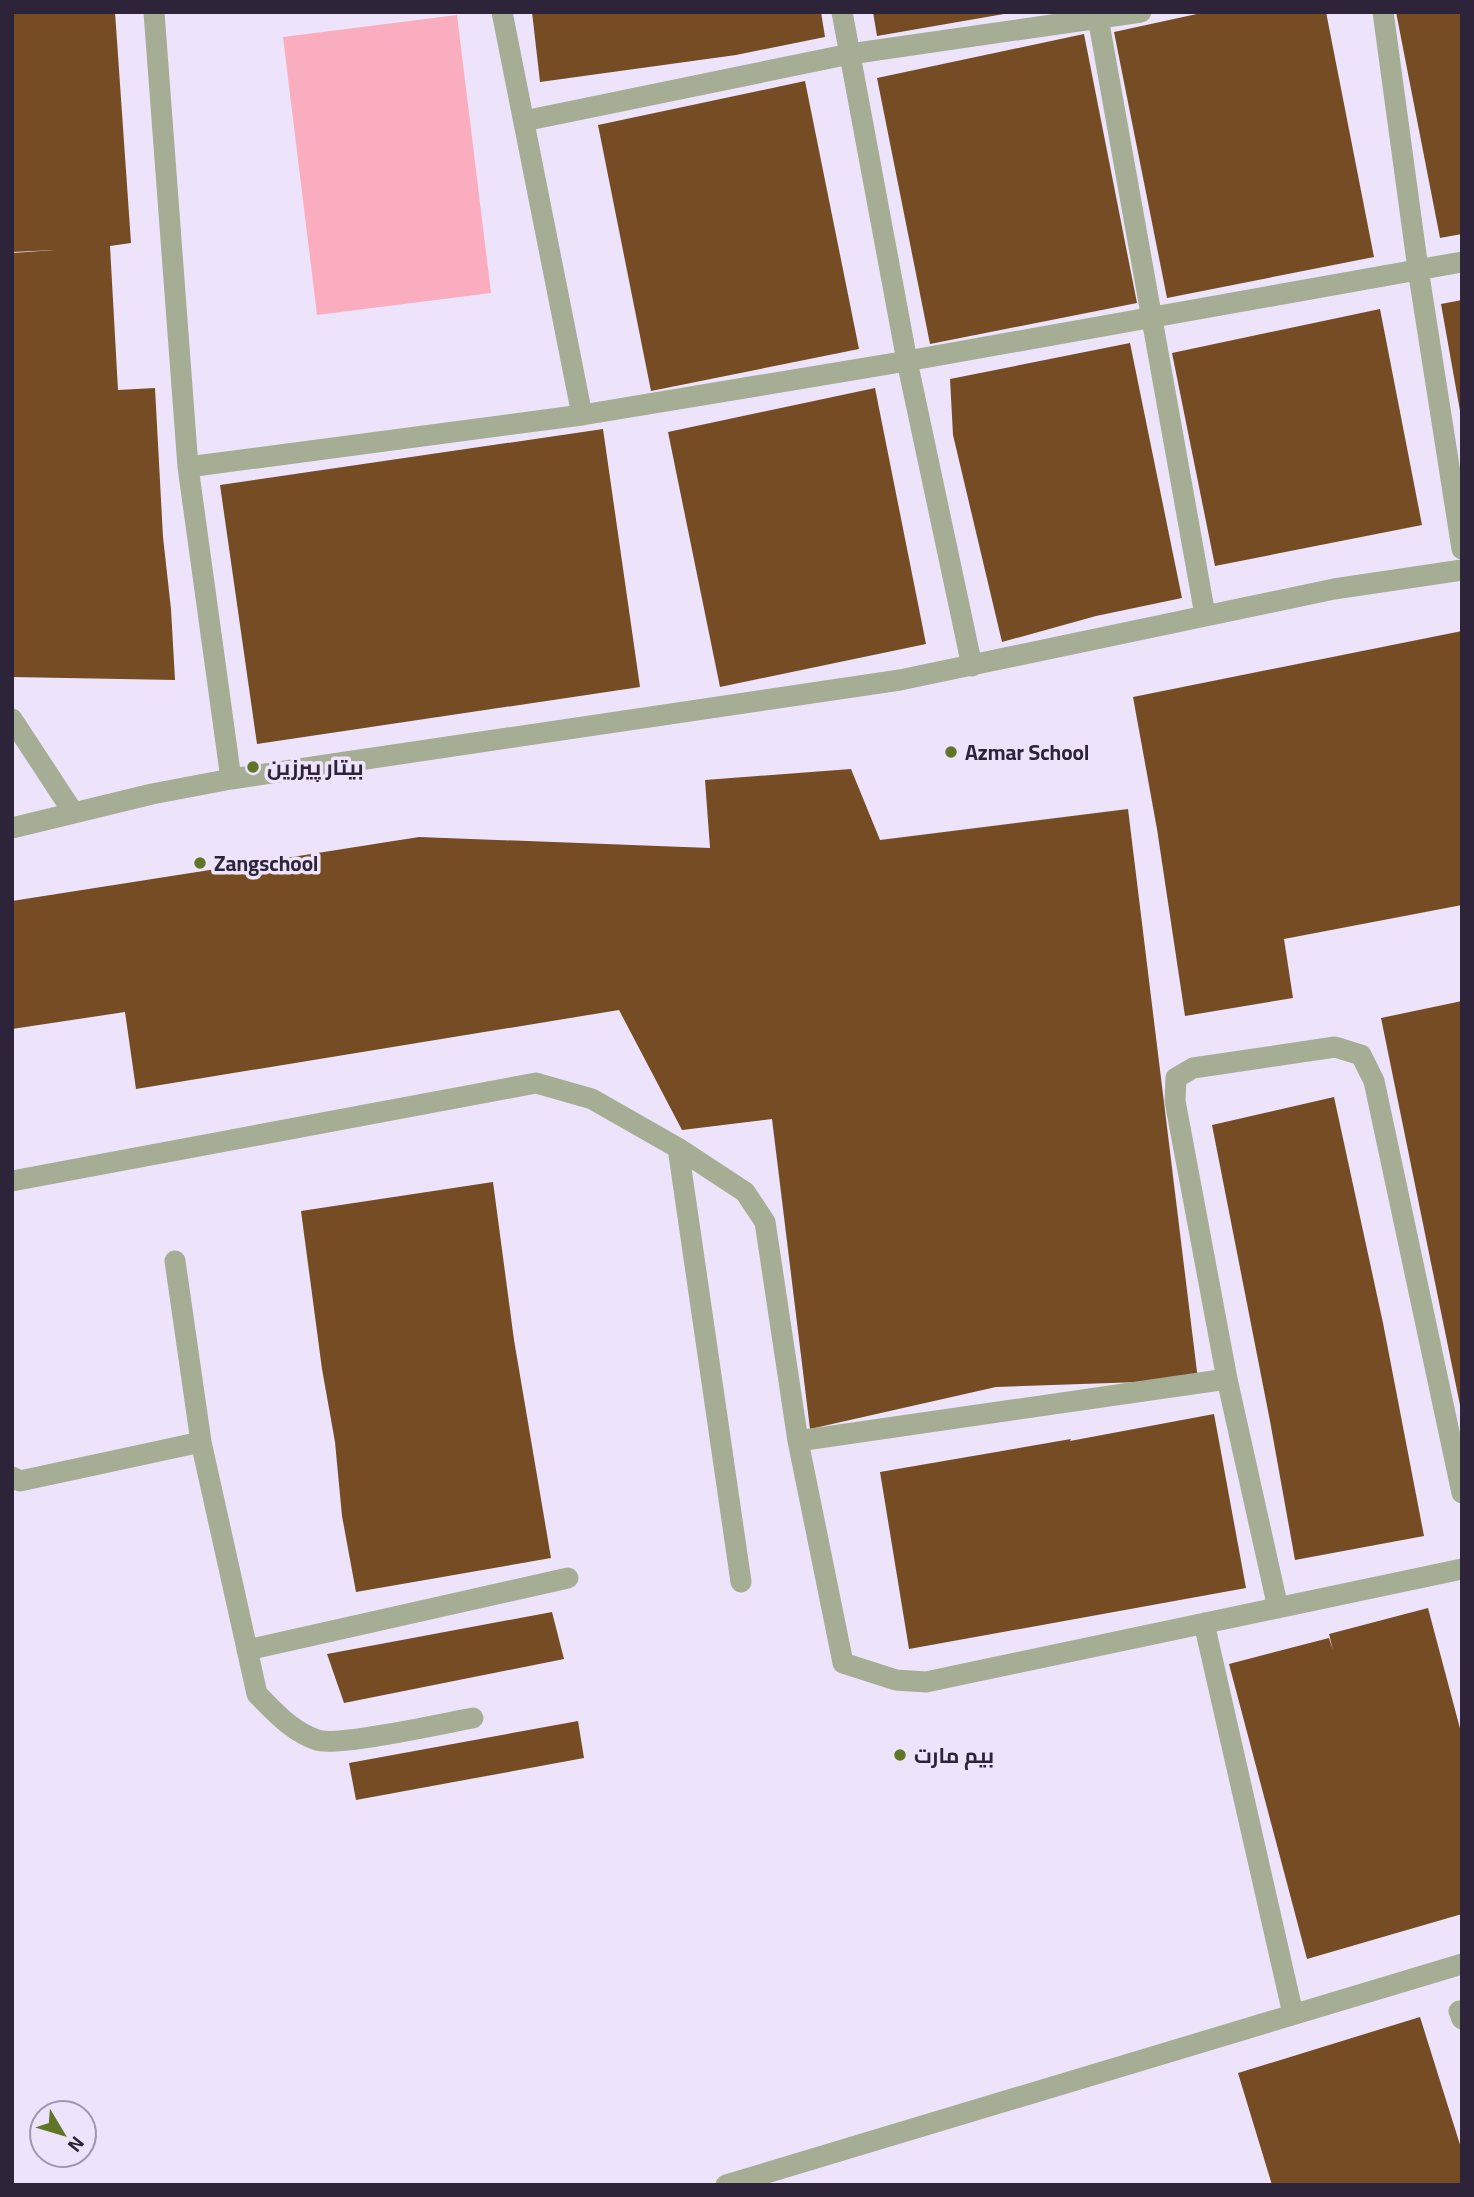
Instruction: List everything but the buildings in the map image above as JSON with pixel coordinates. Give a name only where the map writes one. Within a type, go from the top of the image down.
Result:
[{"type":"street","points":[[154,12],[188,467],[231,779]]},
{"type":"street","points":[[502,12],[582,415]]},
{"type":"street","points":[[842,12],[907,361],[972,666]]},
{"type":"street","points":[[524,121],[850,54],[1098,16],[1141,12]]},
{"type":"street","points":[[1383,12],[1418,269],[1462,548]]},
{"type":"street","points":[[1098,16],[1205,615]]},
{"type":"street","points":[[188,467],[582,415],[907,361],[1462,262]]},
{"type":"street","points":[[12,828],[231,779],[827,692],[972,666],[1334,589],[1462,570]]},
{"type":"street","points":[[12,719],[74,812]]},
{"type":"street","points":[[1278,1608],[1227,1379],[1175,1101],[1176,1079],[1193,1068],[1335,1047],[1361,1055],[1374,1081],[1462,1493]]},
{"type":"street","points":[[12,1181],[536,1083],[592,1099],[678,1148],[745,1192],[765,1222],[798,1441],[843,1664],[896,1680],[926,1682],[1462,1569]]},
{"type":"street","points":[[678,1148],[741,1582]]},
{"type":"street","points":[[175,1261],[201,1442],[257,1694],[286,1724],[319,1741],[358,1738],[473,1718]]},
{"type":"street","points":[[798,1441],[1227,1379]]},
{"type":"street","points":[[12,1477],[20,1481],[201,1442]]},
{"type":"street","points":[[247,1650],[568,1578]]},
{"type":"street","points":[[1205,1623],[1293,2014]]},
{"type":"street","points":[[726,2185],[756,2180],[1462,1964]]},
{"type":"shaded area","points":[[457,15],[491,293],[317,315],[283,37]]},
{"type":"place","name":"Azmar School","points":[[951,752]]},
{"type":"place","name":"بيتار پيرزين","points":[[253,767]]},
{"type":"place","name":"Zangschool","points":[[200,863]]},
{"type":"place","name":"بیم مارت","points":[[900,1755]]}]
